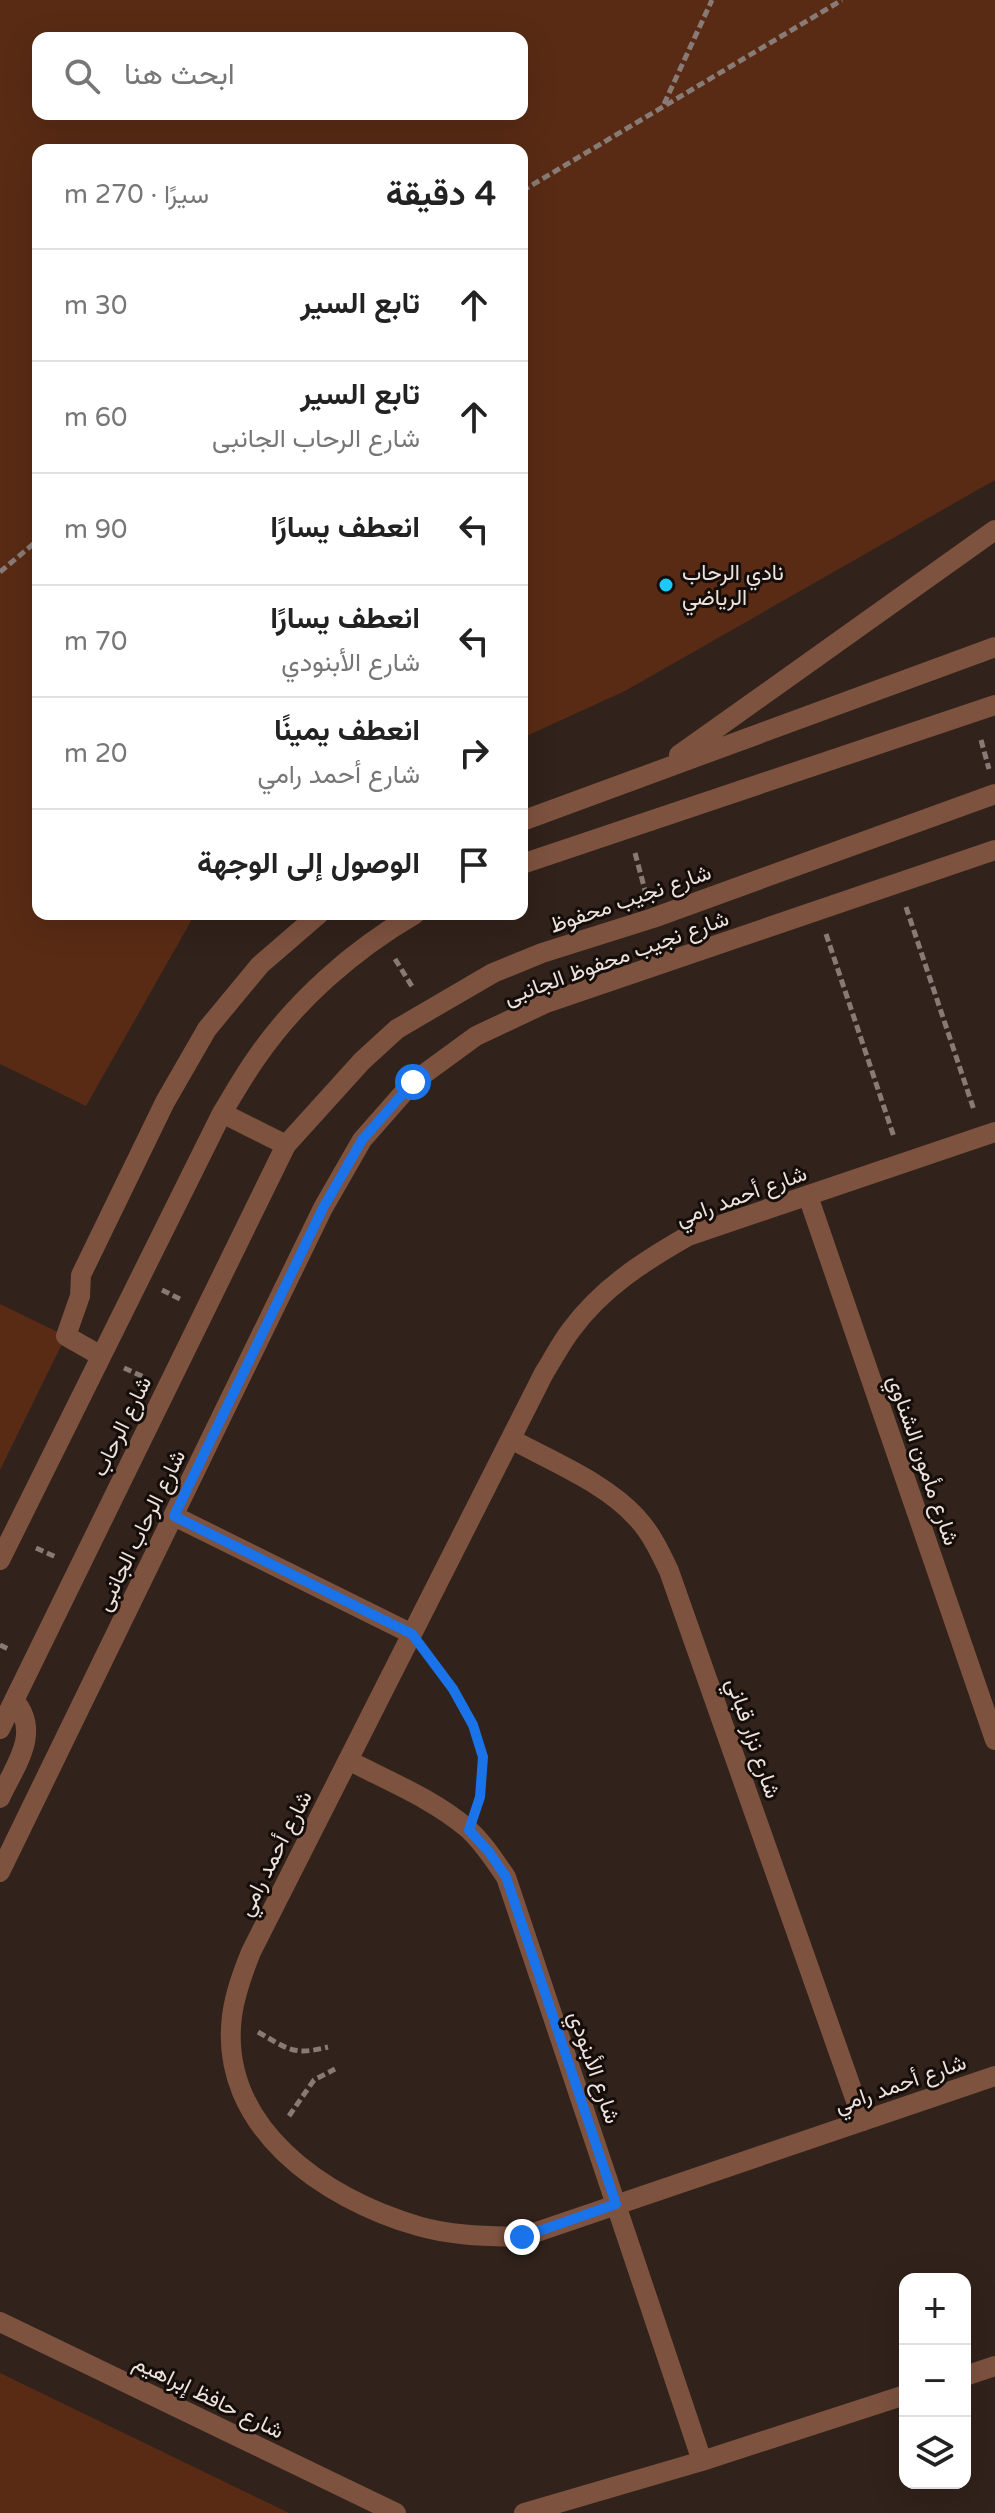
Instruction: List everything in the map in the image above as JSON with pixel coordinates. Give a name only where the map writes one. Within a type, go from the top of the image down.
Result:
[{"type":"street","points":[[657,772],[995,530]]},
{"type":"street","points":[[528,819],[995,647]]},
{"type":"street","points":[[528,862],[995,705]]},
{"type":"street","name":"شارع نجيب محفوظ","points":[[286,1145],[362,1061],[397,1029],[493,973],[542,953],[653,918],[993,784]]},
{"type":"street","name":"شارع نجيب محفوظ الجانبى","points":[[323,1208],[362,1140],[413,1082],[476,1036],[546,1003],[995,850]]},
{"type":"street","points":[[101,1356],[66,1336],[80,1296],[81,1275],[115,1202],[165,1102],[207,1029],[260,965],[312,920]]},
{"type":"street","points":[[0,1560],[222,1113],[256,1058],[297,1008],[344,964],[406,920]]},
{"type":"street","points":[[222,1113],[286,1145]]},
{"type":"street","name":"شارع أحمد رامي","points":[[989,1134],[688,1236],[644,1261],[604,1292],[571,1330],[544,1373],[251,1952],[239,1984],[232,2017],[231,2051],[238,2084],[252,2115],[272,2142],[293,2161],[337,2191],[371,2209],[420,2227],[471,2235],[522,2237],[995,2076]]},
{"type":"street","name":"شارع الرحاب","points":[[0,1729],[286,1145]]},
{"type":"street","name":"شارع مأمون الشناوي","points":[[808,1196],[995,1740]]},
{"type":"street","name":"شارع الرحاب الجانبى","points":[[2,1858],[174,1516],[323,1208]]},
{"type":"street","name":"شارع نزار قباني","points":[[511,1439],[613,1497],[636,1517],[655,1543],[669,1571],[863,2121]]},
{"type":"street","points":[[174,1516],[412,1634]]},
{"type":"street","points":[[0,1798],[26,1742],[26,1719],[14,1700]]},
{"type":"street","name":"شارع الأبنودي","points":[[348,1760],[445,1811],[469,1830],[506,1877],[702,2461]]},
{"type":"street","name":"شارع حافظ إبراهيم","points":[[0,2322],[396,2513]]},
{"type":"street","points":[[971,2374],[995,2366]]},
{"type":"street","points":[[524,2513],[702,2461],[899,2397]]},
{"type":"path","points":[[663,107],[712,0]]},
{"type":"path","points":[[528,187],[842,0]]},
{"type":"path","points":[[0,572],[32,545]]},
{"type":"path","points":[[973,712],[993,784]]},
{"type":"path","points":[[628,828],[653,918]]},
{"type":"path","points":[[898,883],[989,1134]]},
{"type":"path","points":[[818,911],[902,1163]]},
{"type":"path","points":[[381,936],[426,1010]]},
{"type":"path","points":[[140,1278],[204,1311]]},
{"type":"path","points":[[101,1356],[167,1388]]},
{"type":"path","points":[[11,1536],[79,1567]]},
{"type":"path","points":[[412,1634],[453,1689],[473,1725],[483,1757],[480,1797],[469,1830]]},
{"type":"path","points":[[232,2017],[293,2051],[309,2052],[328,2047]]},
{"type":"path","points":[[272,2142],[308,2087],[321,2075],[335,2069]]},
{"type":"shaded area","name":"نادي الرحاب الرياضي","points":[[0,0],[995,0],[995,480],[625,691],[528,735],[528,144],[32,144],[32,920],[192,920],[86,1106],[0,1064]]},
{"type":"shaded area","points":[[0,1304],[66,1336],[0,1470]]},
{"type":"shaded area","points":[[0,2373],[289,2513],[0,2513]]},
{"type":"place","name":"نادي الرحاب الرياضي","points":[[666,585]]},
{"type":"route","points":[[413,1082],[362,1140],[323,1208],[174,1516],[412,1634],[453,1689],[473,1725],[483,1757],[480,1797],[469,1830],[506,1877],[616,2204],[522,2237]]}]
